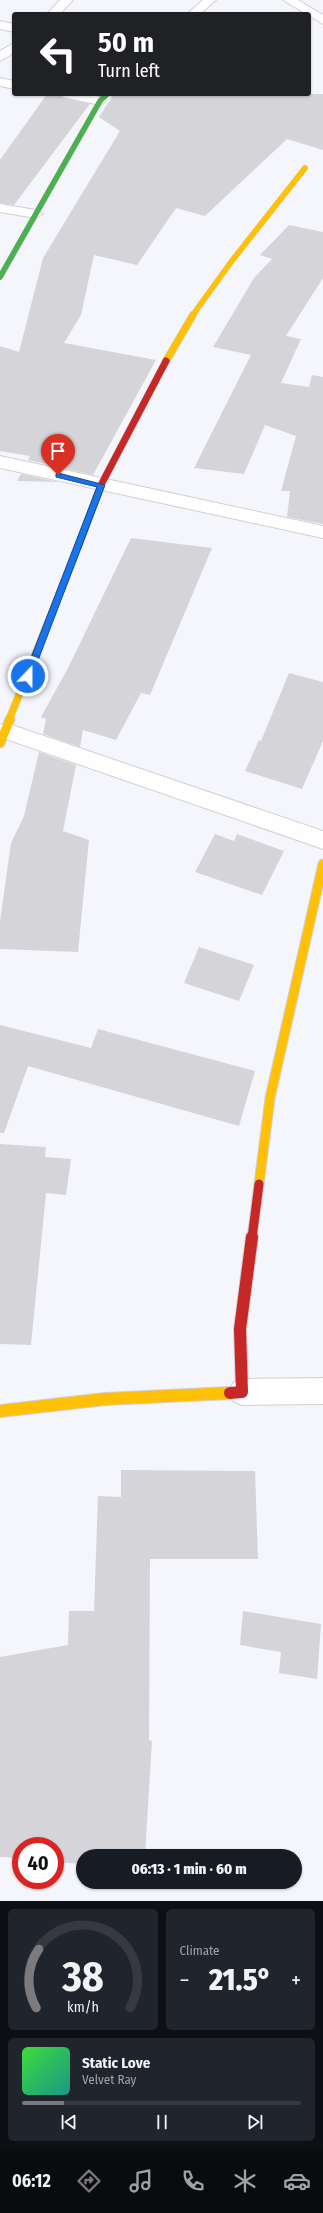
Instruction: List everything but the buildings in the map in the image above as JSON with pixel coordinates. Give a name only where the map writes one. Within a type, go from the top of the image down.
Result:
[{"type":"street","points":[[55,12],[67,0]]},
{"type":"street","points":[[195,12],[210,0]]},
{"type":"street","points":[[289,0],[309,12]]},
{"type":"street","points":[[311,13],[323,20]]},
{"type":"street","points":[[0,25],[12,28]]},
{"type":"street","points":[[0,57],[12,48]]},
{"type":"street","points":[[0,82],[12,85]]},
{"type":"street","points":[[0,277],[104,97],[92,96]]},
{"type":"street","points":[[305,168],[228,265],[180,332],[102,485],[61,594],[3,737],[323,840]]},
{"type":"street","points":[[0,208],[36,214]]},
{"type":"street","points":[[0,462],[323,532]]},
{"type":"street","points":[[242,1392],[240,1329],[270,1098],[323,864]]},
{"type":"street","points":[[0,1411],[105,1399],[242,1392],[323,1391]]},
{"type":"traffic: fast","points":[[0,277],[100,101],[105,96]]},
{"type":"traffic: slow","points":[[166,361],[180,335],[213,286],[305,168]]},
{"type":"traffic: slow","points":[[0,743],[78,547]]},
{"type":"traffic: slow","points":[[259,1184],[270,1098],[323,864]]},
{"type":"traffic: slow","points":[[0,1411],[105,1399],[230,1393]]},
{"type":"traffic: jam","points":[[78,547],[101,485],[166,361]]},
{"type":"traffic: jam","points":[[230,1393],[242,1392],[240,1329],[259,1184]]},
{"type":"route","points":[[28,676],[102,485],[58,475]]}]
